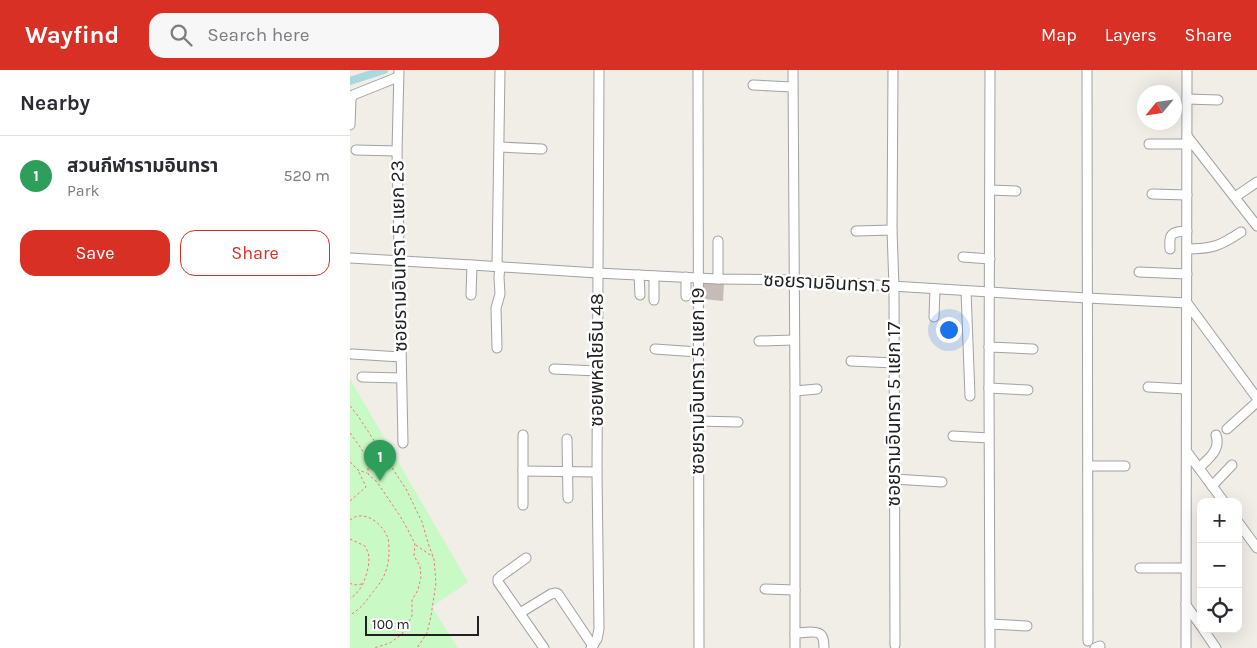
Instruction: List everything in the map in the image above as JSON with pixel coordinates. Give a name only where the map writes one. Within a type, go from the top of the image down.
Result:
[{"type":"street","points":[[497,348],[496,308],[500,294],[500,70]]},
{"type":"street","name":"ซอยพหลโยธิน 48","points":[[592,647],[597,639],[599,629],[597,273],[599,70]]},
{"type":"street","name":"ซอยรามอินทรา 5 แยก 19","points":[[698,70],[699,648]]},
{"type":"street","points":[[793,70],[795,648]]},
{"type":"street","name":"ซอยรามอินทรา 5 แยก 17","points":[[893,70],[892,230],[894,287],[895,645]]},
{"type":"street","points":[[990,70],[990,648]]},
{"type":"street","points":[[1087,70],[1088,466],[1095,645]]},
{"type":"street","points":[[1186,648],[1187,70]]},
{"type":"street","points":[[350,125],[351,99],[353,95],[399,73]]},
{"type":"street","name":"ซอยรามอินทรา 5 แยก 23","points":[[399,73],[397,151],[403,443]]},
{"type":"street","points":[[753,85],[792,88]]},
{"type":"street","points":[[1187,99],[1218,100]]},
{"type":"street","points":[[1149,144],[1188,140]]},
{"type":"street","points":[[1188,140],[1257,226]]},
{"type":"street","points":[[500,147],[542,149]]},
{"type":"street","points":[[356,150],[397,151]]},
{"type":"street","points":[[1235,197],[1257,182]]},
{"type":"street","points":[[990,190],[1016,191]]},
{"type":"street","points":[[1152,194],[1187,195]]},
{"type":"street","points":[[856,231],[892,230]]},
{"type":"street","points":[[1170,250],[1170,239],[1173,233],[1187,231]]},
{"type":"street","points":[[1187,248],[1206,249],[1226,242],[1241,232]]},
{"type":"street","points":[[718,241],[718,279]]},
{"type":"street","points":[[963,257],[990,259]]},
{"type":"street","name":"ซอยรามอินทรา 5","points":[[350,258],[654,276],[794,280],[1187,303]]},
{"type":"street","points":[[471,295],[472,265]]},
{"type":"street","points":[[1139,272],[1187,274]]},
{"type":"street","points":[[639,275],[640,295]]},
{"type":"street","points":[[654,276],[654,300]]},
{"type":"street","points":[[686,277],[686,296]]},
{"type":"street","points":[[934,318],[935,289]]},
{"type":"street","points":[[966,291],[970,396]]},
{"type":"street","points":[[1187,303],[1257,398]]},
{"type":"street","points":[[758,341],[794,340]]},
{"type":"street","points":[[989,348],[1033,349]]},
{"type":"street","points":[[655,350],[698,352]]},
{"type":"street","points":[[352,354],[401,357]]},
{"type":"street","points":[[852,361],[894,362]]},
{"type":"street","points":[[554,369],[597,371]]},
{"type":"street","points":[[362,377],[401,378]]},
{"type":"street","points":[[1148,387],[1186,389]]},
{"type":"street","points":[[989,388],[1028,390]]},
{"type":"street","points":[[795,391],[817,389]]},
{"type":"street","points":[[1228,429],[1257,402]]},
{"type":"street","points":[[698,421],[738,422]]},
{"type":"street","points":[[523,435],[523,505]]},
{"type":"street","points":[[1199,468],[1216,450],[1218,441],[1216,435]]},
{"type":"street","points":[[953,436],[989,438]]},
{"type":"street","points":[[568,439],[568,498]]},
{"type":"street","points":[[1187,452],[1221,498]]},
{"type":"street","points":[[1212,486],[1232,465]]},
{"type":"street","points":[[1088,466],[1125,466]]},
{"type":"street","points":[[524,471],[597,472]]},
{"type":"street","points":[[894,479],[942,482]]},
{"type":"street","points":[[1242,527],[1257,548]]},
{"type":"street","points":[[526,558],[501,576],[498,582],[544,648]]},
{"type":"street","points":[[1140,568],[1186,568]]},
{"type":"street","points":[[765,589],[795,590]]},
{"type":"street","points":[[520,613],[551,594],[556,593],[592,647]]},
{"type":"street","points":[[1186,605],[1197,621]]},
{"type":"street","points":[[990,624],[1027,626]]},
{"type":"street","points":[[795,634],[818,632],[823,638],[824,648]]},
{"type":"street","points":[[1206,633],[1216,648]]},
{"type":"path","points":[[350,406],[406,489],[422,522],[434,559],[436,583],[431,616],[427,633],[418,648]]},
{"type":"path","points":[[350,433],[364,452],[368,463],[368,474]]},
{"type":"path","points":[[350,462],[358,470],[366,487],[350,501]]},
{"type":"path","points":[[358,470],[368,474],[377,482],[400,516],[415,544],[434,559]]},
{"type":"path","points":[[350,520],[359,515],[370,517],[387,536],[389,550],[387,566],[382,581],[359,610],[350,614]]},
{"type":"path","points":[[350,543],[351,539],[365,546],[369,556],[363,584],[355,596],[350,598]]},
{"type":"path","points":[[374,648],[390,643],[402,634],[412,616],[412,600],[418,590],[421,577],[420,566],[414,556],[415,544]]},
{"type":"path","points":[[350,583],[353,585],[363,584]]},
{"type":"green space","points":[[350,379],[468,582],[432,607],[458,648],[350,648]]},
{"type":"building","points":[[704,282],[724,283],[723,301],[703,299]]},
{"type":"waterway","points":[[350,81],[384,70]]},
{"type":"place","name":"สวนกีฬารามอินทรา","points":[[380,481]]}]
